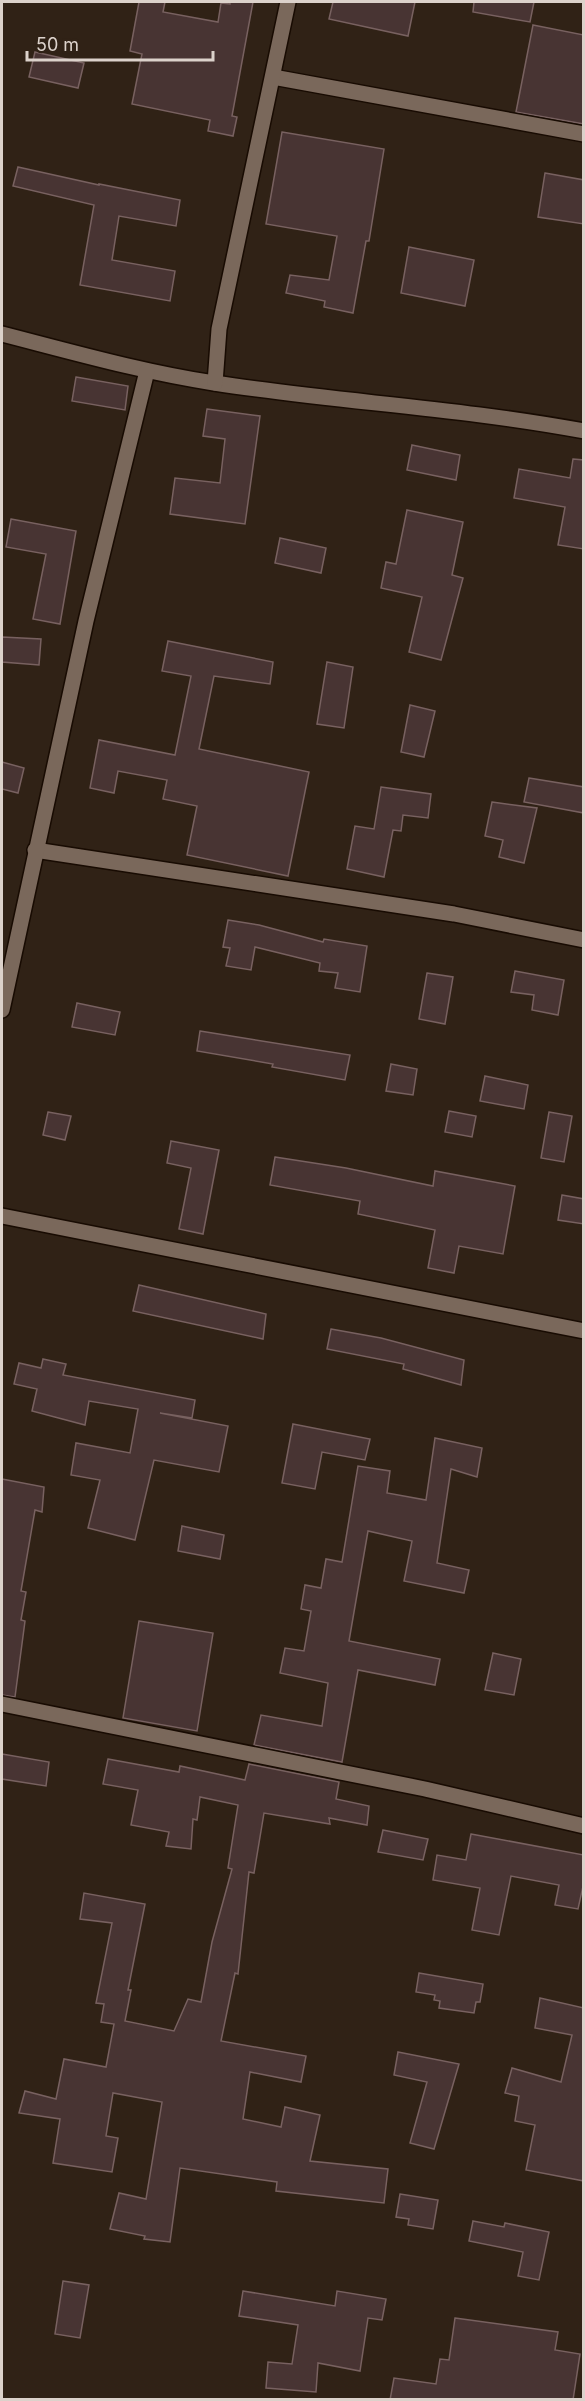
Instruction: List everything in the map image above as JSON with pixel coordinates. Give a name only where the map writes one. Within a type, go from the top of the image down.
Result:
[{"type":"street","points":[[215,383],[219,329],[288,2]]},
{"type":"street","points":[[273,77],[584,134]]},
{"type":"street","points":[[2,334],[147,371],[215,383],[524,420],[584,430]]},
{"type":"street","points":[[2,1010],[86,621],[147,371]]},
{"type":"street","points":[[35,850],[454,914],[584,940]]},
{"type":"street","points":[[2,1216],[584,1331]]},
{"type":"street","points":[[2,1704],[424,1789],[584,1827]]},
{"type":"building","points":[[139,2],[165,2],[163,12],[218,22],[221,3],[253,2],[232,116],[237,117],[233,136],[208,131],[210,120],[132,104],[142,54],[130,51]]},
{"type":"building","points":[[333,2],[415,2],[408,36],[329,19]]},
{"type":"building","points":[[474,2],[534,2],[530,22],[473,12]]},
{"type":"building","points":[[533,25],[584,35],[584,124],[516,112]]},
{"type":"building","points":[[35,52],[84,63],[78,88],[29,77]]},
{"type":"building","points":[[282,132],[384,149],[369,241],[366,241],[353,313],[324,307],[325,301],[286,293],[290,275],[329,280],[337,236],[266,224]]},
{"type":"building","points":[[18,167],[180,200],[176,226],[119,216],[112,260],[175,271],[170,301],[80,285],[94,205],[13,186]]},
{"type":"building","points":[[545,173],[584,180],[584,224],[538,217]]},
{"type":"building","points":[[409,247],[474,260],[465,306],[401,293]]},
{"type":"building","points":[[76,377],[128,386],[125,410],[72,401]]},
{"type":"building","points":[[207,409],[260,416],[245,524],[170,514],[175,478],[220,483],[225,439],[203,436]]},
{"type":"building","points":[[412,445],[460,455],[456,480],[407,470]]},
{"type":"building","points":[[573,459],[584,460],[584,549],[558,545],[565,507],[514,498],[519,469],[570,478]]},
{"type":"building","points":[[407,510],[463,522],[452,575],[463,578],[441,660],[409,652],[422,597],[381,588],[386,562],[396,564]]},
{"type":"building","points":[[11,519],[76,531],[60,624],[33,619],[46,554],[6,547]]},
{"type":"building","points":[[280,538],[326,548],[321,573],[275,563]]},
{"type":"building","points":[[2,637],[41,639],[39,665],[2,662]]},
{"type":"building","points":[[168,641],[273,662],[270,684],[214,676],[199,749],[309,772],[288,876],[187,855],[197,806],[163,799],[167,780],[118,771],[114,793],[90,788],[99,740],[175,755],[191,676],[162,671]]},
{"type":"building","points":[[327,662],[353,667],[344,728],[317,724]]},
{"type":"building","points":[[410,705],[435,711],[424,757],[401,752]]},
{"type":"building","points":[[2,762],[24,768],[18,793],[2,789]]},
{"type":"building","points":[[529,778],[584,787],[584,813],[524,802]]},
{"type":"building","points":[[381,787],[431,794],[428,818],[403,815],[401,831],[393,830],[384,877],[347,869],[355,826],[374,829]]},
{"type":"building","points":[[492,802],[537,808],[524,863],[499,857],[503,840],[485,836]]},
{"type":"building","points":[[228,920],[259,925],[323,942],[324,939],[367,946],[360,992],[335,988],[338,973],[319,971],[320,963],[255,947],[251,970],[226,966],[230,948],[223,947]]},
{"type":"building","points":[[515,971],[564,980],[558,1015],[532,1010],[534,995],[511,992]]},
{"type":"building","points":[[427,973],[453,977],[445,1024],[419,1019]]},
{"type":"building","points":[[77,1003],[120,1012],[115,1035],[72,1027]]},
{"type":"building","points":[[200,1031],[350,1055],[345,1080],[272,1067],[273,1064],[197,1051]]},
{"type":"building","points":[[391,1064],[417,1069],[413,1095],[386,1091]]},
{"type":"building","points":[[485,1076],[528,1085],[524,1109],[480,1101]]},
{"type":"building","points":[[449,1111],[476,1116],[472,1137],[445,1132]]},
{"type":"building","points":[[48,1112],[71,1116],[65,1140],[43,1135]]},
{"type":"building","points":[[549,1112],[572,1116],[564,1162],[541,1158]]},
{"type":"building","points":[[171,1141],[219,1150],[203,1234],[179,1229],[191,1168],[167,1163]]},
{"type":"building","points":[[275,1157],[346,1168],[433,1186],[435,1171],[515,1186],[503,1254],[459,1246],[454,1273],[428,1268],[435,1230],[358,1214],[360,1201],[270,1185]]},
{"type":"building","points":[[562,1195],[584,1199],[584,1224],[558,1220]]},
{"type":"building","points":[[139,1285],[266,1314],[263,1339],[133,1311]]},
{"type":"building","points":[[331,1329],[381,1338],[464,1360],[461,1385],[403,1369],[404,1364],[327,1349]]},
{"type":"building","points":[[43,1359],[66,1364],[63,1375],[195,1400],[192,1418],[160,1413],[228,1426],[219,1472],[154,1460],[135,1540],[88,1528],[100,1480],[71,1475],[76,1443],[130,1453],[138,1409],[89,1401],[85,1425],[32,1411],[37,1389],[14,1384],[19,1363],[41,1368]]},
{"type":"building","points":[[293,1424],[370,1439],[365,1460],[322,1452],[315,1489],[282,1483]]},
{"type":"building","points":[[435,1438],[482,1448],[477,1477],[451,1469],[437,1563],[469,1570],[464,1593],[404,1581],[412,1541],[368,1531],[349,1641],[440,1659],[435,1685],[358,1670],[342,1762],[254,1745],[261,1715],[322,1726],[328,1683],[280,1673],[285,1648],[304,1651],[311,1611],[301,1609],[305,1585],[321,1588],[326,1559],[342,1562],[358,1466],[390,1471],[387,1493],[426,1500]]},
{"type":"building","points":[[2,1479],[44,1487],[42,1512],[35,1510],[21,1591],[26,1592],[21,1620],[25,1621],[15,1697],[2,1695]]},
{"type":"building","points":[[182,1526],[224,1535],[220,1559],[178,1551]]},
{"type":"building","points":[[139,1621],[213,1633],[197,1731],[123,1718]]},
{"type":"building","points":[[493,1653],[521,1659],[514,1695],[485,1690]]},
{"type":"building","points":[[2,1754],[49,1762],[46,1786],[2,1779]]},
{"type":"building","points":[[108,1759],[179,1772],[180,1766],[245,1780],[249,1764],[339,1782],[336,1799],[369,1806],[367,1825],[329,1818],[330,1824],[264,1813],[254,1873],[249,1872],[238,1974],[235,1973],[221,2041],[306,2056],[301,2082],[250,2072],[243,2119],[281,2127],[285,2107],[320,2115],[310,2161],[388,2169],[384,2203],[276,2191],[277,2182],[180,2168],[170,2242],[144,2239],[145,2236],[110,2229],[119,2193],[146,2199],[162,2102],[113,2093],[106,2136],[118,2138],[112,2172],[53,2163],[60,2119],[19,2113],[25,2091],[56,2099],[64,2059],[106,2067],[114,2024],[101,2022],[104,2004],[96,2003],[112,1923],[80,1919],[84,1893],[145,1904],[128,1990],[131,1990],[125,2021],[174,2031],[188,1999],[201,2002],[212,1942],[232,1869],[228,1868],[238,1805],[200,1797],[197,1820],[193,1819],[191,1849],[166,1846],[169,1832],[131,1825],[138,1790],[103,1784]]},
{"type":"building","points":[[383,1830],[428,1839],[423,1860],[378,1852]]},
{"type":"building","points":[[471,1834],[584,1855],[584,1882],[578,1909],[555,1905],[559,1885],[511,1876],[499,1935],[472,1930],[480,1888],[433,1880],[437,1855],[466,1860]]},
{"type":"building","points":[[419,1973],[483,1984],[480,2002],[476,2002],[474,2013],[439,2008],[440,2001],[434,2000],[435,1995],[416,1992]]},
{"type":"building","points":[[540,1998],[584,2008],[584,2181],[526,2170],[535,2125],[515,2121],[519,2096],[505,2093],[512,2068],[561,2082],[572,2035],[535,2028]]},
{"type":"building","points":[[398,2052],[459,2064],[434,2149],[410,2143],[427,2082],[394,2075]]},
{"type":"building","points":[[400,2194],[438,2200],[433,2229],[408,2225],[409,2219],[396,2217]]},
{"type":"building","points":[[473,2221],[504,2227],[505,2223],[549,2232],[539,2280],[518,2276],[523,2252],[469,2241]]},
{"type":"building","points":[[63,2281],[89,2285],[80,2338],[55,2334]]},
{"type":"building","points":[[243,2291],[335,2306],[337,2291],[386,2299],[382,2320],[368,2318],[360,2371],[318,2363],[316,2392],[266,2388],[268,2362],[292,2364],[298,2325],[239,2316]]},
{"type":"building","points":[[455,2318],[558,2332],[555,2350],[580,2354],[573,2400],[390,2400],[394,2378],[436,2384],[440,2359],[449,2360]]}]
